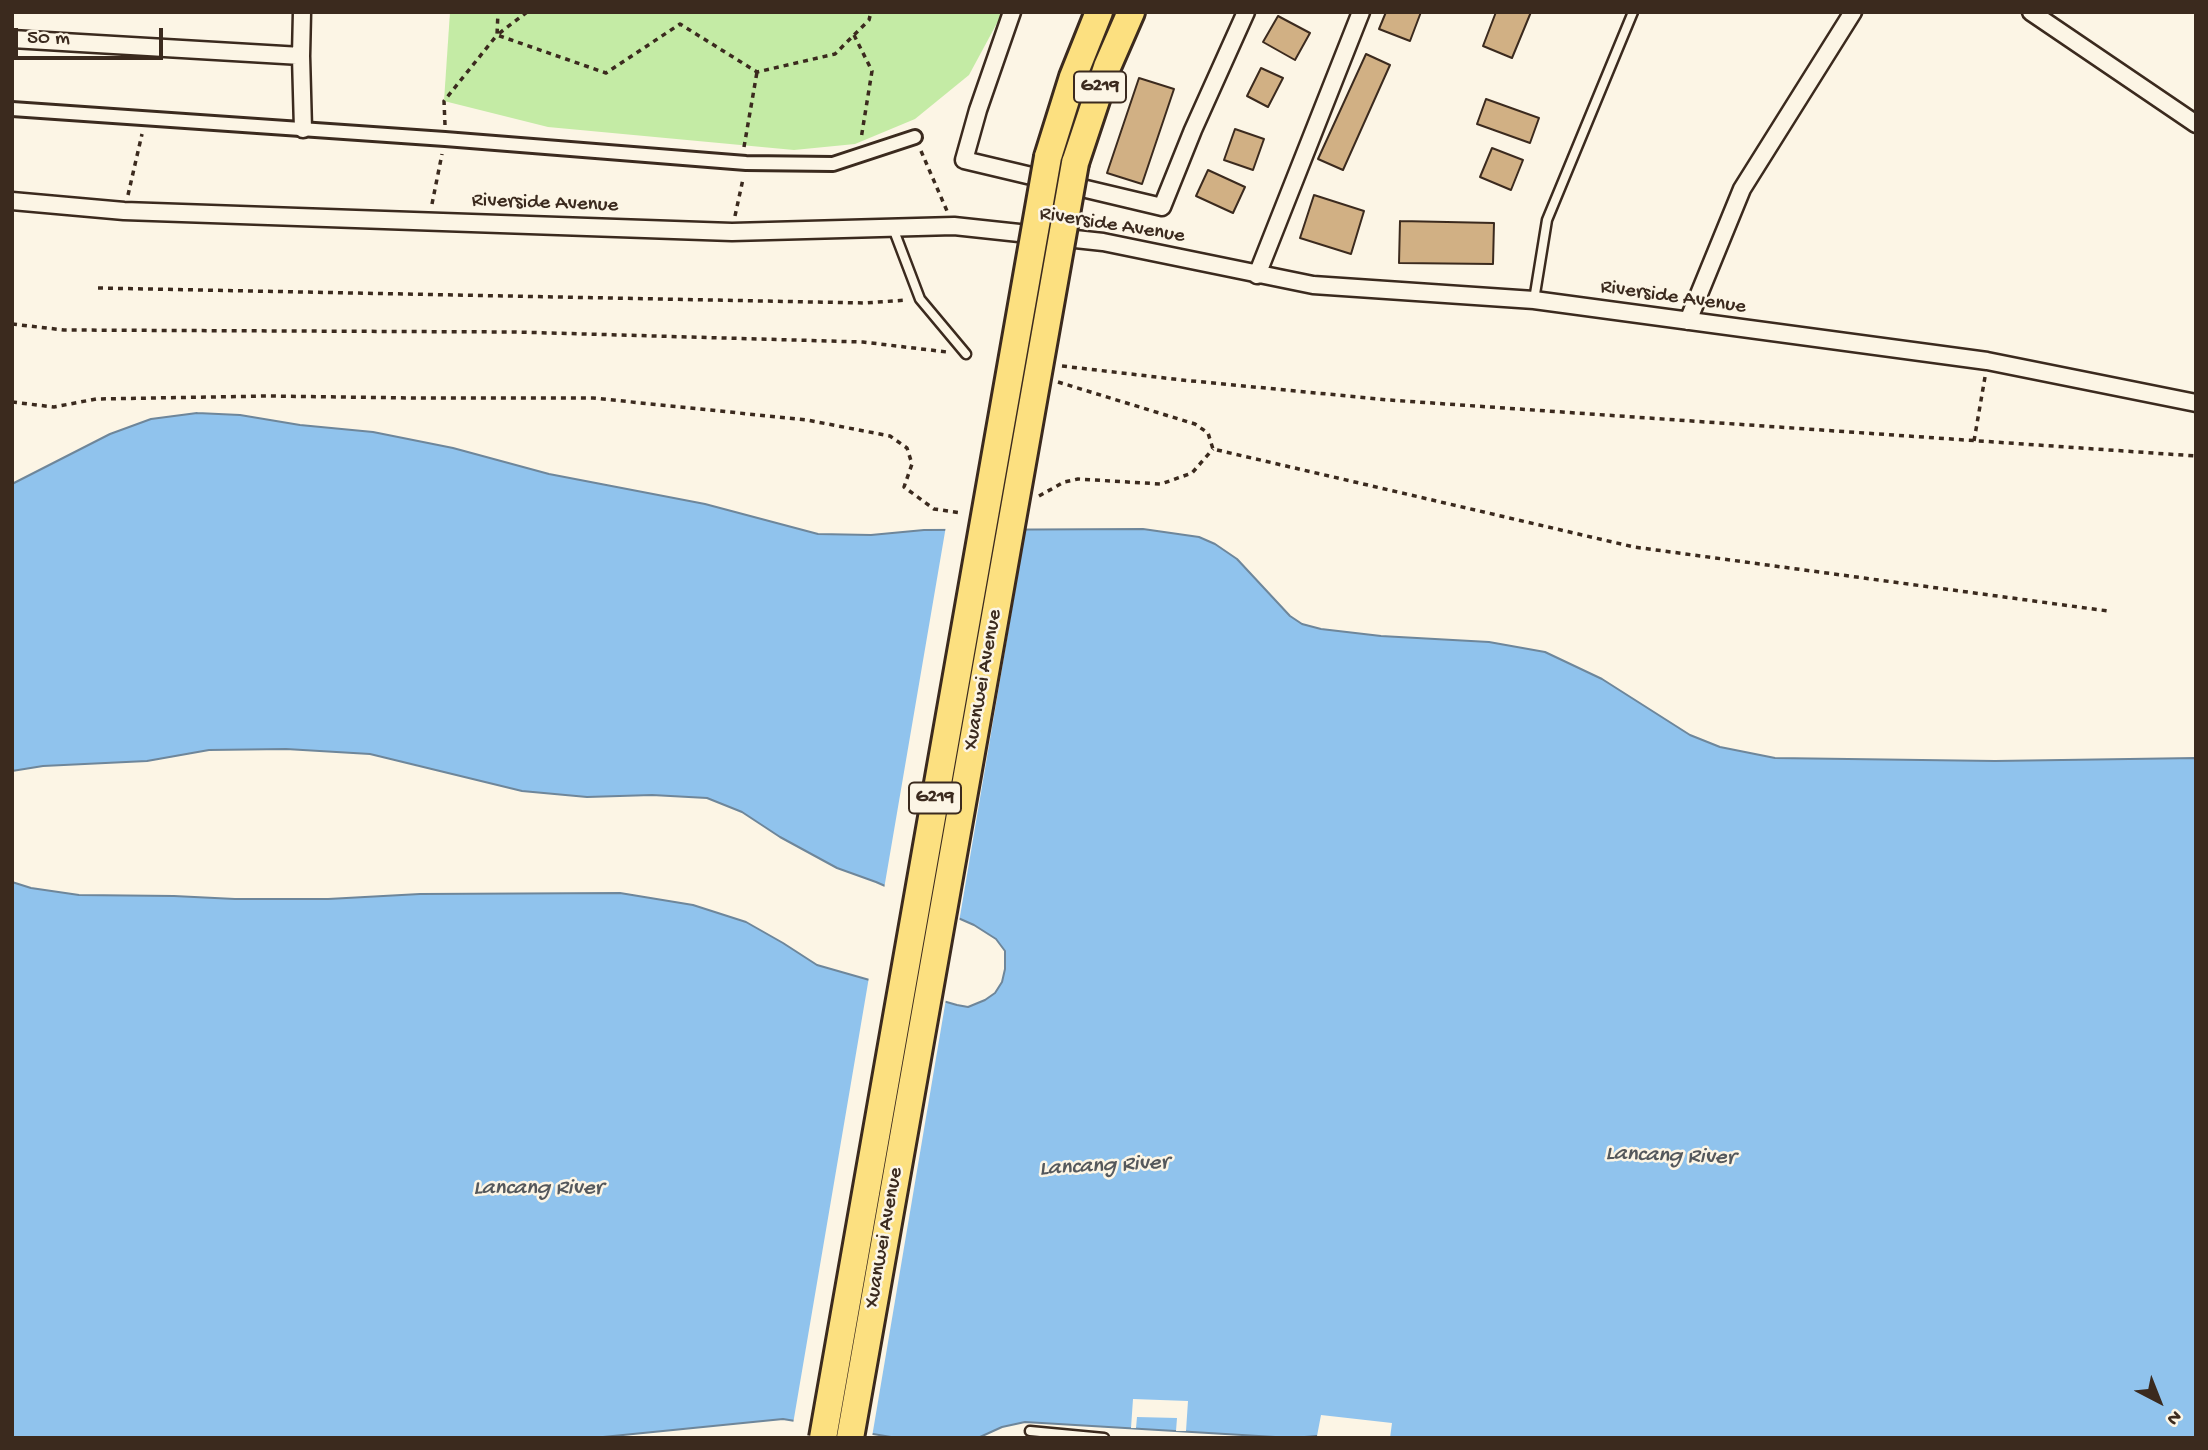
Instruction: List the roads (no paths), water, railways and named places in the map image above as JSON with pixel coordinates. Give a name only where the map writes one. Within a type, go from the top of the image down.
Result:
[{"type":"highway","name":"Xuanwei Avenue","points":[[823,1438],[1048,157],[1073,77],[1099,12]]},
{"type":"highway","name":"Xuanwei Avenue","points":[[850,1438],[1075,163],[1107,67],[1131,12]]},
{"type":"street","points":[[302,12],[303,129]]},
{"type":"street","points":[[1012,12],[978,110],[964,160],[1162,207],[1246,12]]},
{"type":"street","points":[[1257,275],[1361,12]]},
{"type":"street","points":[[1688,321],[1742,188],[1853,12]]},
{"type":"street","points":[[2031,12],[2196,124]]},
{"type":"street","points":[[12,39],[301,56]]},
{"type":"street","points":[[12,109],[746,163],[833,164],[915,137]]},
{"type":"street","name":"Riverside Avenue","points":[[12,201],[124,211],[732,232],[954,226],[1104,242],[1313,285],[1534,300],[1987,361],[2196,403]]},
{"type":"lane","points":[[1534,300],[1547,220],[1633,12]]},
{"type":"lane","points":[[893,228],[920,299],[966,355]]},
{"type":"lane","points":[[1030,1431],[1104,1438]]},
{"type":"water","name":"Lancang River","points":[[197,413],[240,415],[300,425],[373,432],[453,448],[549,474],[705,504],[818,534],[871,535],[924,530],[1143,529],[1199,537],[1237,559],[1290,616],[1302,624],[1381,636],[1489,642],[1545,652],[1602,679],[1690,735],[1720,747],[1775,758],[1995,761],[2196,758],[2196,1438],[1292,1438],[1025,1422],[1002,1427],[980,1437],[897,1438],[783,1419],[593,1438],[12,1438],[12,882],[31,888],[79,895],[235,899],[328,899],[420,894],[620,893],[693,905],[746,922],[817,965],[957,1005],[968,1007],[995,993],[1002,982],[1005,969],[1005,951],[996,939],[974,925],[837,868],[780,837],[742,812],[707,798],[652,795],[587,797],[522,791],[370,754],[286,749],[209,750],[147,761],[43,766],[12,771],[12,484],[110,434],[151,419]]}]
